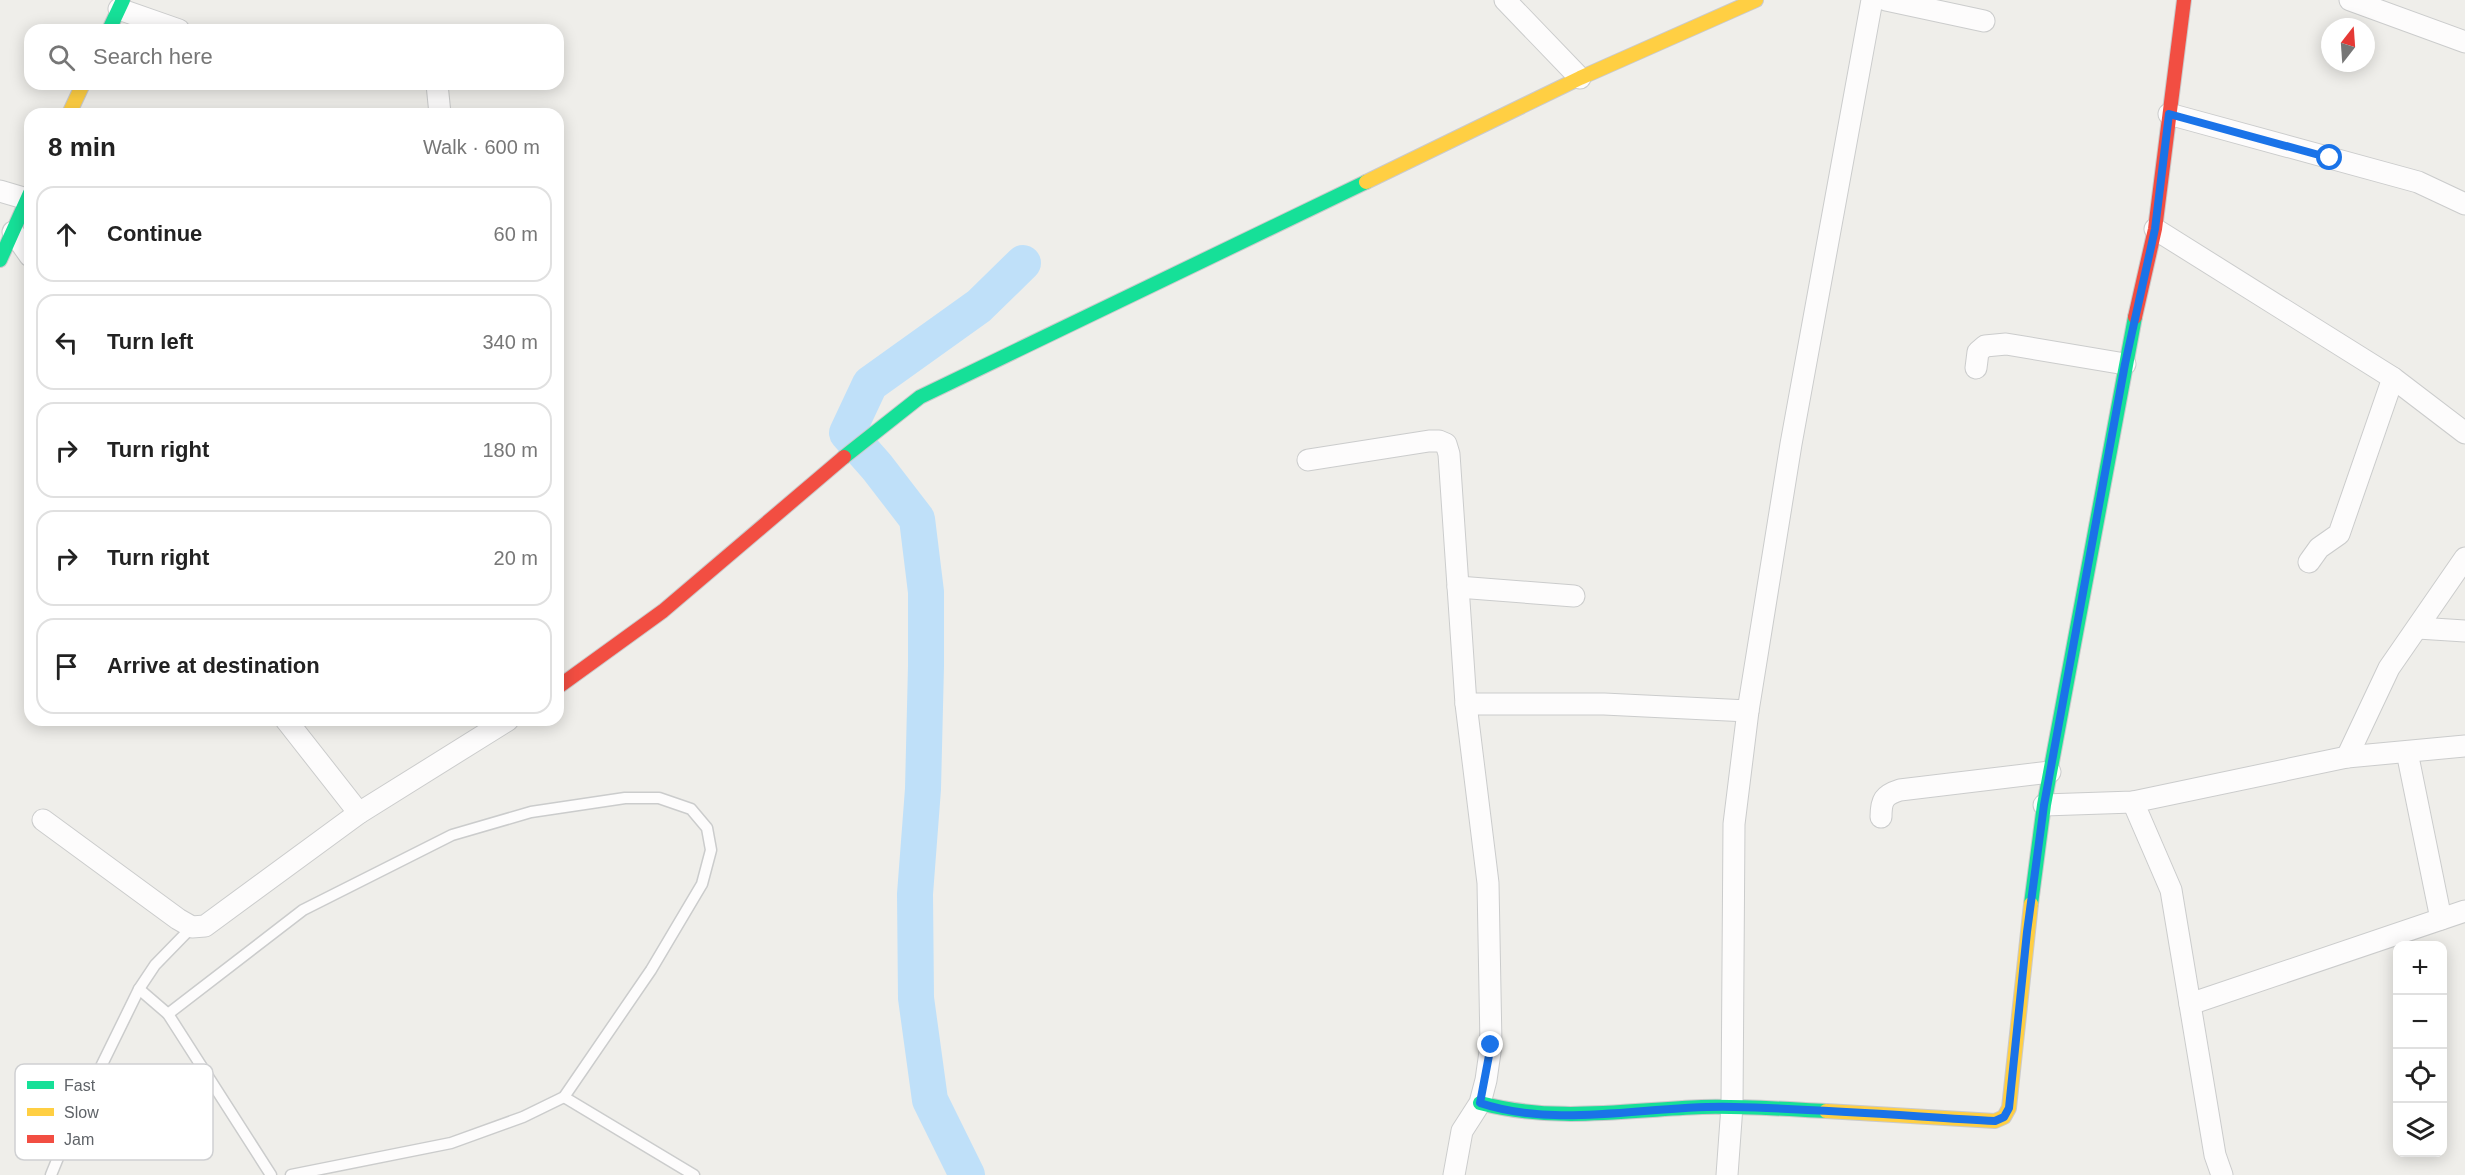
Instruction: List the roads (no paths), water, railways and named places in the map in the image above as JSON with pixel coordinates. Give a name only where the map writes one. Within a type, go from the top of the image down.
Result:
[{"type":"main road","points":[[564,683],[663,611],[804,489],[920,397],[1580,78],[1756,0]]},
{"type":"main road","points":[[1480,1103],[1509,1113],[1587,1115],[1732,1106],[1995,1121],[2004,1117],[2009,1108],[2027,932],[2044,805],[2125,364],[2155,229],[2184,0]]},
{"type":"main road","points":[[112,24],[121,4]]},
{"type":"main road","points":[[72,108],[80,90]]},
{"type":"main road","points":[[0,260],[24,207]]},
{"type":"street","points":[[1505,0],[1580,78]]},
{"type":"street","points":[[1727,1175],[1732,1106],[1734,824],[1748,711],[1791,444],[1872,0]]},
{"type":"street","points":[[1886,0],[1984,21]]},
{"type":"street","points":[[2350,0],[2465,42]]},
{"type":"street","points":[[121,4],[166,24]]},
{"type":"street","points":[[438,90],[439,108]]},
{"type":"street","points":[[2169,114],[2418,182],[2465,204]]},
{"type":"street","points":[[0,191],[24,195]]},
{"type":"street","points":[[2155,229],[2393,378],[2465,433]]},
{"type":"street","points":[[13,232],[24,248]]},
{"type":"street","points":[[1976,368],[1978,352],[1992,344],[2006,344],[2125,364]]},
{"type":"street","points":[[2309,562],[2319,548],[2339,534],[2393,378]]},
{"type":"street","points":[[1308,460],[1429,441],[1446,444],[1449,454],[1466,704],[1488,883],[1491,1045],[1480,1103],[1462,1131],[1454,1175]]},
{"type":"street","points":[[2347,757],[2389,668],[2465,558]]},
{"type":"street","points":[[1458,587],[1574,597]]},
{"type":"street","points":[[2418,628],[2465,631]]},
{"type":"street","points":[[1466,704],[1604,704],[1748,711]]},
{"type":"street","points":[[291,726],[359,813]]},
{"type":"street","points":[[43,820],[178,920],[192,927],[205,926],[359,813],[498,726]]},
{"type":"street","points":[[2044,805],[2133,802],[2347,757],[2465,746]]},
{"type":"street","points":[[2406,752],[2441,919]]},
{"type":"street","points":[[1881,817],[1881,802],[1884,797],[1900,790],[2050,772]]},
{"type":"street","points":[[2133,802],[2171,890],[2215,1155],[2222,1175]]},
{"type":"street","points":[[2190,1004],[2465,912]]},
{"type":"lane","points":[[168,1014],[303,910],[452,835],[531,812],[625,798],[659,798],[692,809],[707,828],[711,850],[702,884],[651,970],[564,1096],[523,1117],[451,1143],[291,1175]]},
{"type":"lane","points":[[102,1064],[139,989],[155,965],[192,927]]},
{"type":"lane","points":[[139,989],[168,1014],[200,1064]]},
{"type":"lane","points":[[213,1084],[271,1175]]},
{"type":"lane","points":[[564,1096],[694,1175]]},
{"type":"lane","points":[[51,1175],[57,1160]]},
{"type":"waterway","points":[[967,1175],[930,1100],[916,998],[915,894],[923,789],[926,666],[926,592],[917,519],[877,467],[847,433],[870,384],[979,306],[1023,263]]}]
